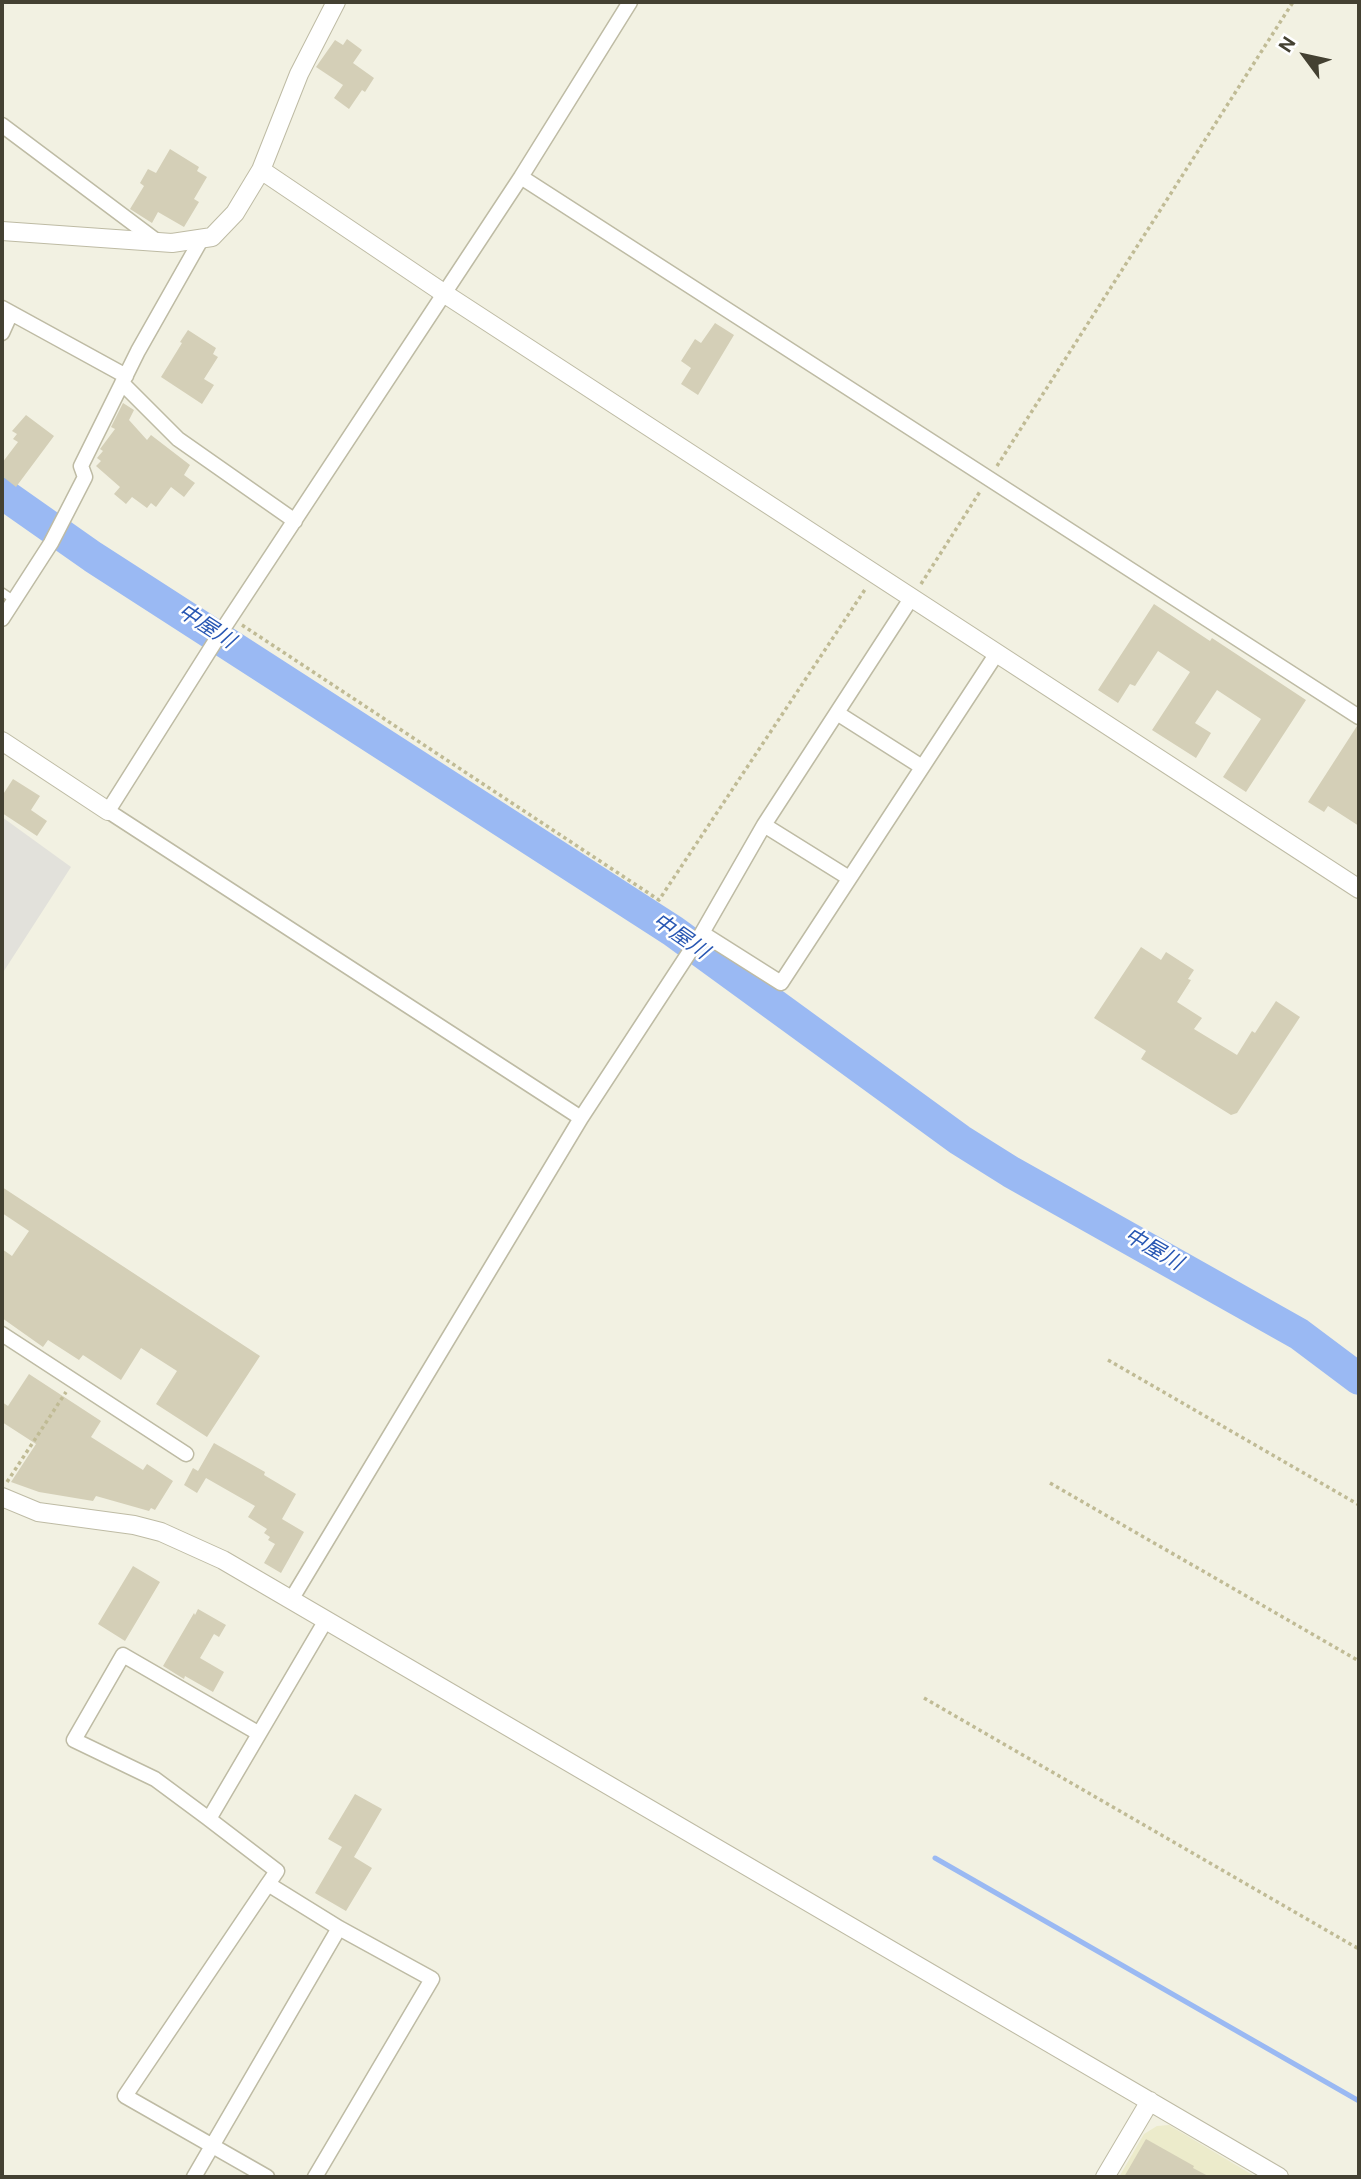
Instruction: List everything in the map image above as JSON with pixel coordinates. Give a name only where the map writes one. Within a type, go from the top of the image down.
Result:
[{"type":"street","points":[[2,231],[172,243],[212,237],[235,213],[261,170],[299,74],[336,2]]},
{"type":"street","points":[[108,811],[209,651],[521,177],[627,3]]},
{"type":"street","points":[[2,125],[158,242]]},
{"type":"street","points":[[261,170],[444,294],[1359,889]]},
{"type":"street","points":[[521,177],[1359,717]]},
{"type":"street","points":[[2,619],[8,596],[51,543],[85,477],[80,466],[124,379],[202,238]]},
{"type":"street","points":[[2,333],[6,310],[124,379],[178,439],[295,521]]},
{"type":"street","points":[[290,1600],[581,1118],[700,936],[764,825],[912,597]]},
{"type":"street","points":[[700,936],[781,983],[997,653]]},
{"type":"street","points":[[837,713],[922,767]]},
{"type":"street","points":[[2,741],[581,1118]]},
{"type":"street","points":[[764,825],[849,878]]},
{"type":"street","points":[[2,1334],[186,1454]]},
{"type":"street","points":[[2,1497],[38,1512],[134,1525],[161,1532],[223,1560],[1279,2177]]},
{"type":"street","points":[[209,1819],[326,1620]]},
{"type":"street","points":[[258,1733],[123,1654],[74,1740],[155,1779],[277,1871],[125,2096],[267,2177]]},
{"type":"street","points":[[268,1884],[339,1928],[432,1979],[315,2177]]},
{"type":"street","points":[[194,2177],[339,1928]]},
{"type":"street","points":[[1105,2177],[1150,2101]]},
{"type":"path","points":[[912,597],[1293,2]]},
{"type":"path","points":[[227,624],[659,900],[876,574]]},
{"type":"path","points":[[1108,1360],[1359,1505]]},
{"type":"path","points":[[2,1490],[74,1381]]},
{"type":"path","points":[[1050,1483],[1359,1661]]},
{"type":"path","points":[[924,1698],[1359,1949]]},
{"type":"shaded area","points":[[2,817],[71,867],[2,974]]},
{"type":"shaded area","points":[[1169,2125],[1256,2177],[1119,2177],[1144,2134],[1157,2126]]},
{"type":"building","points":[[347,39],[362,50],[353,63],[374,78],[349,109],[334,98],[343,85],[316,67],[335,40],[343,45]]},
{"type":"building","points":[[170,149],[199,167],[197,171],[207,177],[194,199],[199,202],[184,227],[158,212],[152,223],[130,209],[144,186],[140,183],[148,169],[156,173]]},
{"type":"building","points":[[715,323],[734,335],[698,395],[681,384],[691,368],[681,361],[695,339],[701,343]]},
{"type":"building","points":[[188,330],[216,348],[213,354],[218,357],[204,379],[214,385],[202,404],[161,377]]},
{"type":"building","points":[[123,403],[134,410],[129,420],[147,440],[151,435],[190,465],[184,475],[195,483],[184,497],[171,487],[156,507],[151,503],[147,508],[132,497],[126,504],[114,494],[120,487],[96,466],[101,461],[97,458],[103,451],[100,449],[115,429],[111,427]]},
{"type":"building","points":[[26,415],[54,436],[16,487],[2,476],[2,463],[18,442],[13,439],[17,434],[12,431]]},
{"type":"building","points":[[1154,604],[1210,641],[1212,638],[1306,700],[1246,792],[1223,777],[1261,719],[1217,690],[1195,723],[1211,733],[1196,758],[1152,730],[1190,672],[1158,651],[1135,686],[1130,684],[1118,703],[1098,690]]},
{"type":"building","points":[[1357,726],[1359,826],[1328,806],[1324,812],[1308,802]]},
{"type":"building","points":[[13,779],[40,796],[31,810],[47,821],[37,836],[2,813],[2,796]]},
{"type":"building","points":[[1141,947],[1161,960],[1166,952],[1194,970],[1177,1002],[1202,1018],[1194,1029],[1237,1055],[1276,1001],[1300,1017],[1237,1113],[1231,1115],[1141,1059],[1146,1051],[1094,1018]]},
{"type":"building","points":[[2,1187],[260,1356],[207,1437],[156,1404],[177,1371],[141,1348],[121,1380],[83,1355],[79,1360],[48,1340],[43,1347],[2,1318],[2,1249],[12,1256],[29,1231],[2,1213]]},
{"type":"building","points":[[29,1374],[101,1421],[91,1437],[143,1470],[147,1464],[173,1481],[155,1510],[151,1508],[149,1511],[96,1496],[93,1501],[39,1492],[11,1482],[36,1444],[2,1422],[2,1402],[8,1406]]},
{"type":"building","points":[[214,1443],[265,1472],[264,1475],[296,1494],[282,1519],[304,1532],[281,1573],[264,1563],[275,1544],[268,1540],[270,1537],[264,1533],[267,1529],[248,1517],[255,1506],[206,1478],[197,1493],[184,1485],[193,1468],[198,1471]]},
{"type":"building","points":[[133,1566],[160,1582],[125,1641],[98,1624]]},
{"type":"building","points":[[198,1609],[226,1625],[219,1637],[214,1634],[200,1658],[224,1672],[213,1692],[163,1666]]},
{"type":"building","points":[[355,1794],[382,1809],[354,1857],[372,1868],[346,1911],[315,1893],[342,1847],[328,1839]]},
{"type":"building","points":[[1146,2139],[1194,2166],[1193,2168],[1210,2177],[1124,2177]]},
{"type":"waterway","name":"中屋川","points":[[2,493],[93,557],[673,931],[960,1140],[1011,1172],[1299,1334],[1359,1379]]},
{"type":"waterway","points":[[935,1858],[1359,2101]]}]
